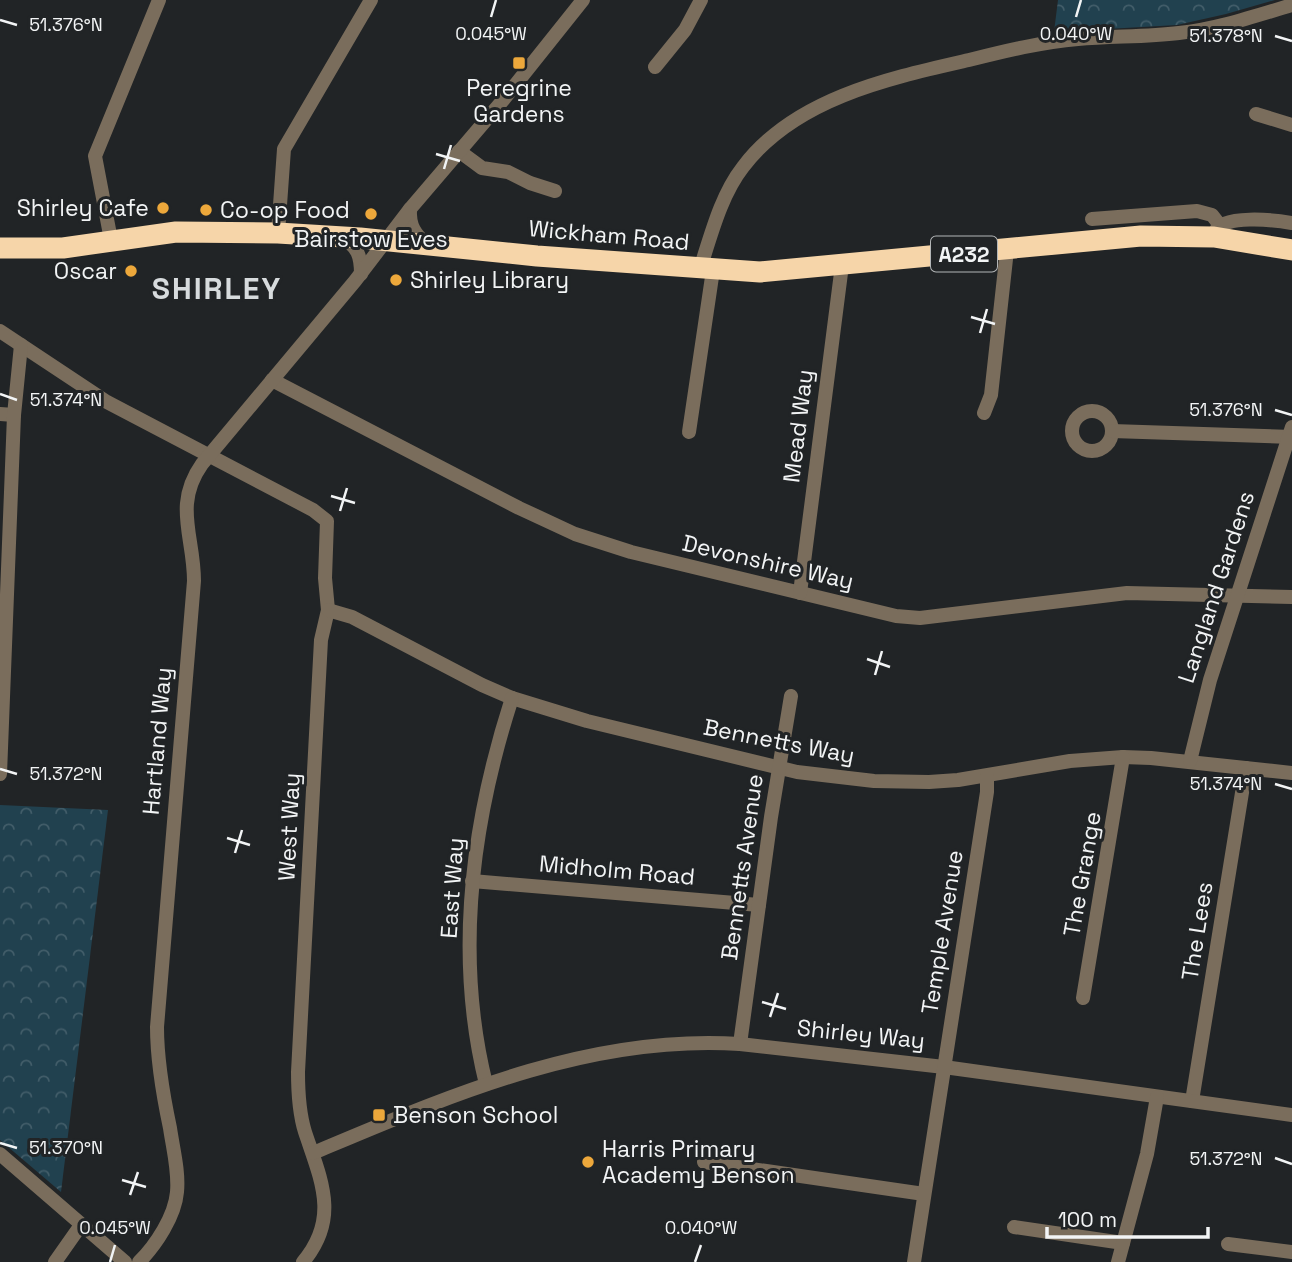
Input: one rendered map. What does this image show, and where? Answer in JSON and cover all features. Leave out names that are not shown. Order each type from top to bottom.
[{"type":"highway","name":"Wickham Road","points":[[0,248],[62,248],[176,232],[278,233],[771,272],[1217,231],[1292,250]]},
{"type":"street","points":[[111,240],[95,156],[159,0]]},
{"type":"street","points":[[278,233],[284,149],[371,0]]},
{"type":"street","name":"Hartland Way","points":[[139,1262],[157,1240],[174,1205],[177,1192],[175,1159],[158,1056],[157,1027],[194,581],[185,508],[191,481],[583,0]]},
{"type":"street","points":[[655,67],[685,30],[701,0]]},
{"type":"street","points":[[689,432],[707,269],[731,187],[755,153],[788,126],[818,107],[846,94],[914,72],[1037,45],[1078,39],[1180,33],[1238,21],[1292,5]]},
{"type":"street","points":[[1256,114],[1292,125]]},
{"type":"street","points":[[459,151],[482,168],[508,172],[555,191]]},
{"type":"street","points":[[410,209],[412,229],[427,245]]},
{"type":"street","name":"Wickham Road","points":[[1092,219],[1197,211],[1212,215],[1217,231],[1243,220],[1292,223]]},
{"type":"street","points":[[338,236],[354,245],[359,253],[361,274]]},
{"type":"street","points":[[984,413],[991,395],[1007,250]]},
{"type":"street","name":"Mead Way","points":[[800,593],[842,265]]},
{"type":"street","points":[[0,331],[107,402],[210,455]]},
{"type":"street","points":[[0,774],[7,415],[21,345]]},
{"type":"street","name":"Devonshire Way","points":[[272,380],[519,508],[575,534],[631,552],[912,618],[1127,593],[1292,597]]},
{"type":"street","points":[[1112,431],[1291,434]]},
{"type":"street","name":"Langland Gardens","points":[[1190,761],[1208,685],[1291,434]]},
{"type":"street","name":"West Way","points":[[210,455],[325,518],[328,526],[325,578],[328,610],[321,654],[298,1072],[301,1118],[324,1191],[325,1210],[317,1240],[303,1262]]},
{"type":"street","name":"Bennetts Way","points":[[328,610],[352,617],[512,698],[587,721],[778,768],[874,782],[929,782],[987,776],[1070,761],[1123,757],[1190,761],[1292,773]]},
{"type":"street","name":"Bennetts Avenue","points":[[740,1044],[778,768],[791,696]]},
{"type":"street","name":"East Way","points":[[486,1084],[472,990],[472,881],[482,810],[512,698]]},
{"type":"street","name":"The Grange","points":[[1083,998],[1123,770],[1123,757]]},
{"type":"street","name":"The Lees","points":[[1192,1101],[1246,768]]},
{"type":"street","name":"Temple Avenue","points":[[914,1262],[987,792],[987,776]]},
{"type":"street","name":"Midholm Road","points":[[472,881],[759,905]]},
{"type":"street","name":"Shirley Way","points":[[313,1153],[408,1113],[556,1062],[598,1053],[667,1044],[740,1044],[944,1067],[1292,1115]]},
{"type":"street","points":[[1118,1262],[1147,1154],[1157,1097]]},
{"type":"street","points":[[0,1154],[125,1262]]},
{"type":"street","points":[[704,1162],[924,1194]]},
{"type":"street","points":[[55,1262],[81,1225]]},
{"type":"street","points":[[1014,1227],[1123,1243]]},
{"type":"street","points":[[1228,1244],[1292,1252]]},
{"type":"green space","points":[[1058,0],[1275,0],[1177,25],[1054,32]]},
{"type":"green space","points":[[0,805],[108,810],[61,1192],[0,1140]]},
{"type":"place","name":"Peregrine Gardens","points":[[519,63]]},
{"type":"place","name":"Shirley Cafe","points":[[163,208]]},
{"type":"place","name":"Co-op Food","points":[[206,210]]},
{"type":"place","name":"Bairstow Eves","points":[[371,214]]},
{"type":"place","name":"Oscar","points":[[131,271]]},
{"type":"place","name":"Shirley Library","points":[[396,280]]},
{"type":"place","name":"Benson School","points":[[379,1115]]},
{"type":"place","name":"Harris Primary Academy Benson","points":[[588,1162]]},
{"type":"district","name":"SHIRLEY","points":[[217,288]]}]
